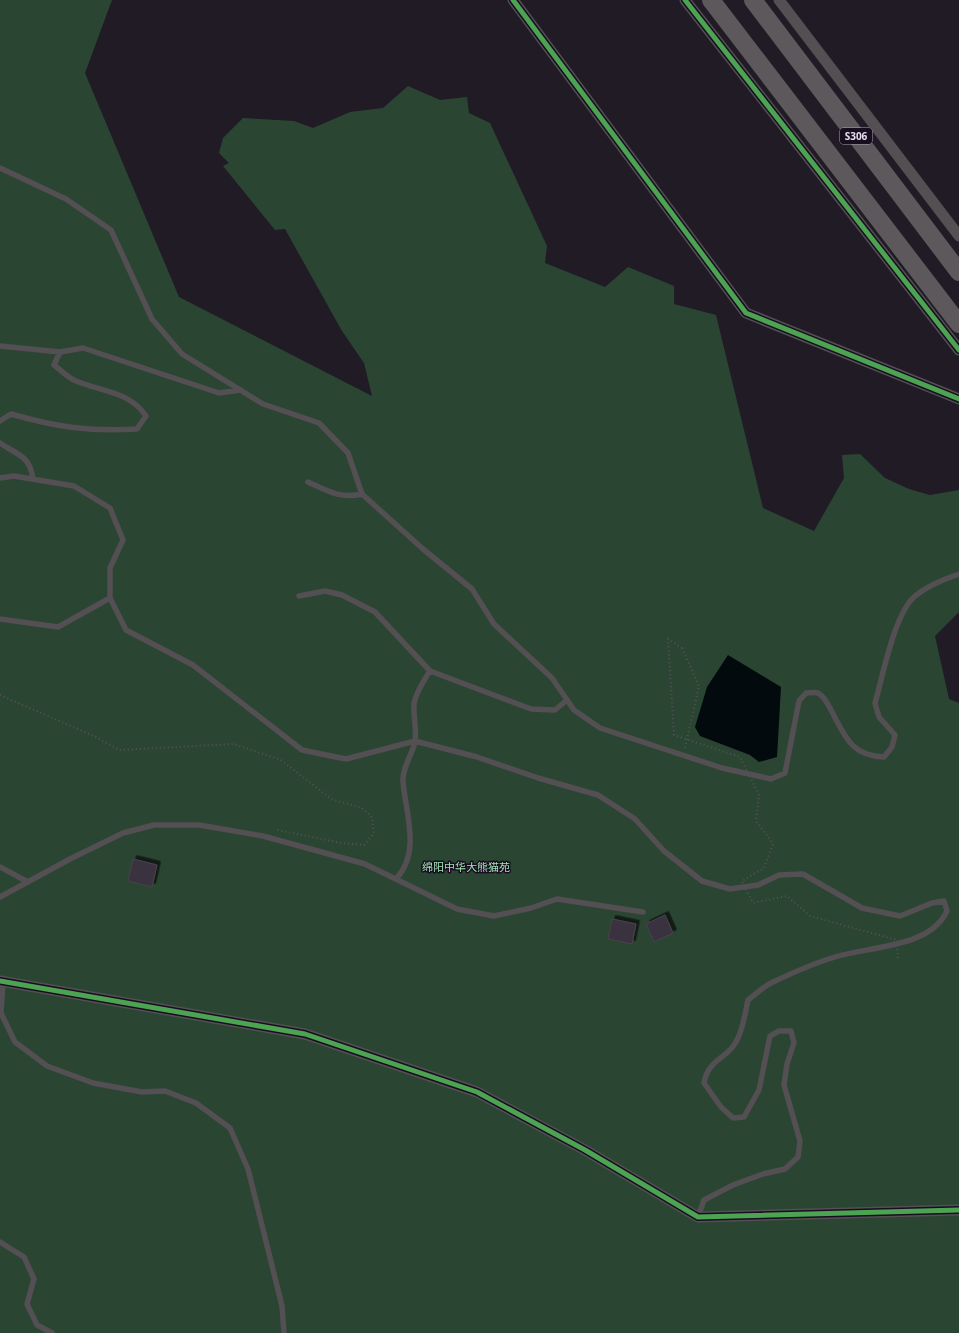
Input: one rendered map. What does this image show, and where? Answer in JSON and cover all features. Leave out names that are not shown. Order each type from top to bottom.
[{"type":"main road","name":"S306","points":[[711,0],[959,324]]},
{"type":"main road","name":"S306","points":[[753,0],[959,272]]},
{"type":"street","points":[[513,0],[746,313],[959,399]]},
{"type":"street","points":[[685,0],[959,350]]},
{"type":"street","points":[[779,0],[959,236]]},
{"type":"street","points":[[2,981],[305,1034],[470,1089],[585,1150],[698,1217],[959,1210]]},
{"type":"lane","points":[[0,168],[66,199],[111,230],[152,319],[182,354],[263,404],[319,423],[348,453],[362,494],[423,549],[472,588],[494,624],[552,678],[574,710],[600,728],[722,768],[771,779],[785,773],[799,701],[806,693],[818,693],[826,700],[844,735],[854,748],[871,757],[884,757],[892,747],[895,735],[879,717],[875,703],[900,616],[914,597],[944,579],[959,574]]},
{"type":"lane","points":[[0,346],[60,352],[83,348],[219,393],[240,390]]},
{"type":"lane","points":[[0,421],[11,414],[63,428],[112,431],[137,429],[146,416],[138,405],[105,389],[75,381],[54,365],[60,352]]},
{"type":"lane","points":[[0,443],[19,453],[31,468],[33,479]]},
{"type":"lane","points":[[0,478],[14,476],[74,486],[110,508],[123,540],[110,568],[110,598],[126,630],[193,665],[302,750],[346,759],[415,741],[477,757],[538,778],[598,795],[634,819],[664,851],[702,881],[730,889],[758,885],[779,875],[803,874],[862,908],[900,916],[932,903],[944,901],[948,911],[943,921],[923,936],[881,948],[836,957],[771,982],[748,1000],[744,1019],[736,1043],[706,1072],[704,1083],[721,1107],[733,1118],[744,1117],[759,1090],[770,1036],[779,1031],[791,1031],[794,1042],[787,1064],[784,1085],[800,1141],[798,1157],[785,1169],[763,1174],[733,1185],[704,1200],[698,1217]]},
{"type":"lane","points":[[308,482],[332,494],[350,496],[362,494]]},
{"type":"lane","points":[[299,596],[325,591],[342,595],[375,612],[430,671],[531,708],[555,710],[567,700]]},
{"type":"lane","points":[[0,619],[58,627],[110,598]]},
{"type":"lane","points":[[396,879],[404,870],[411,848],[407,799],[403,780],[415,741],[414,703],[422,683],[430,671]]},
{"type":"lane","points":[[0,897],[123,833],[154,825],[199,825],[263,836],[365,864],[457,909],[494,916],[531,908],[557,899],[643,912]]},
{"type":"lane","points":[[0,867],[28,882]]},
{"type":"lane","points":[[2,981],[2,1013],[16,1042],[47,1066],[93,1083],[142,1092],[165,1091],[196,1103],[230,1128],[248,1169],[282,1306],[284,1333]]},
{"type":"lane","points":[[0,1242],[24,1257],[34,1279],[28,1304],[37,1325],[52,1333]]},
{"type":"path","points":[[684,755],[699,686],[682,648],[668,639],[674,735],[740,756],[760,795],[756,821],[773,844],[764,868],[742,881],[753,903],[787,896],[810,916],[897,940],[898,960]]},
{"type":"path","points":[[0,695],[96,737],[119,750],[234,744],[281,760],[332,799],[362,808],[372,817],[374,833],[364,845],[342,843],[280,830],[268,832],[263,836]]},
{"type":"green space","name":"绵阳中华大熊猫苑","points":[[0,0],[112,0],[85,73],[179,297],[372,396],[364,363],[342,331],[285,229],[275,230],[223,166],[229,163],[219,153],[223,138],[243,118],[294,121],[313,128],[350,112],[383,108],[408,86],[440,100],[467,97],[469,113],[490,123],[547,246],[545,263],[605,287],[628,267],[674,286],[674,304],[716,315],[763,508],[814,531],[844,478],[842,455],[860,454],[885,478],[909,489],[930,495],[959,490],[959,612],[935,636],[949,699],[959,703],[959,1333],[0,1333]]},
{"type":"shaded area","points":[[728,655],[781,687],[777,757],[759,762],[750,755],[700,736],[695,727],[707,687]]},
{"type":"building","points":[[133,859],[157,865],[152,887],[128,881]]},
{"type":"building","points":[[665,915],[673,933],[654,942],[646,924]]},
{"type":"building","points":[[612,919],[636,924],[632,944],[608,939]]},
{"type":"cycle path","points":[[513,0],[746,313],[959,399]]},
{"type":"cycle path","points":[[685,0],[959,350]]},
{"type":"cycle path","points":[[0,981],[305,1034],[477,1092],[585,1150],[698,1217],[959,1210]]}]
